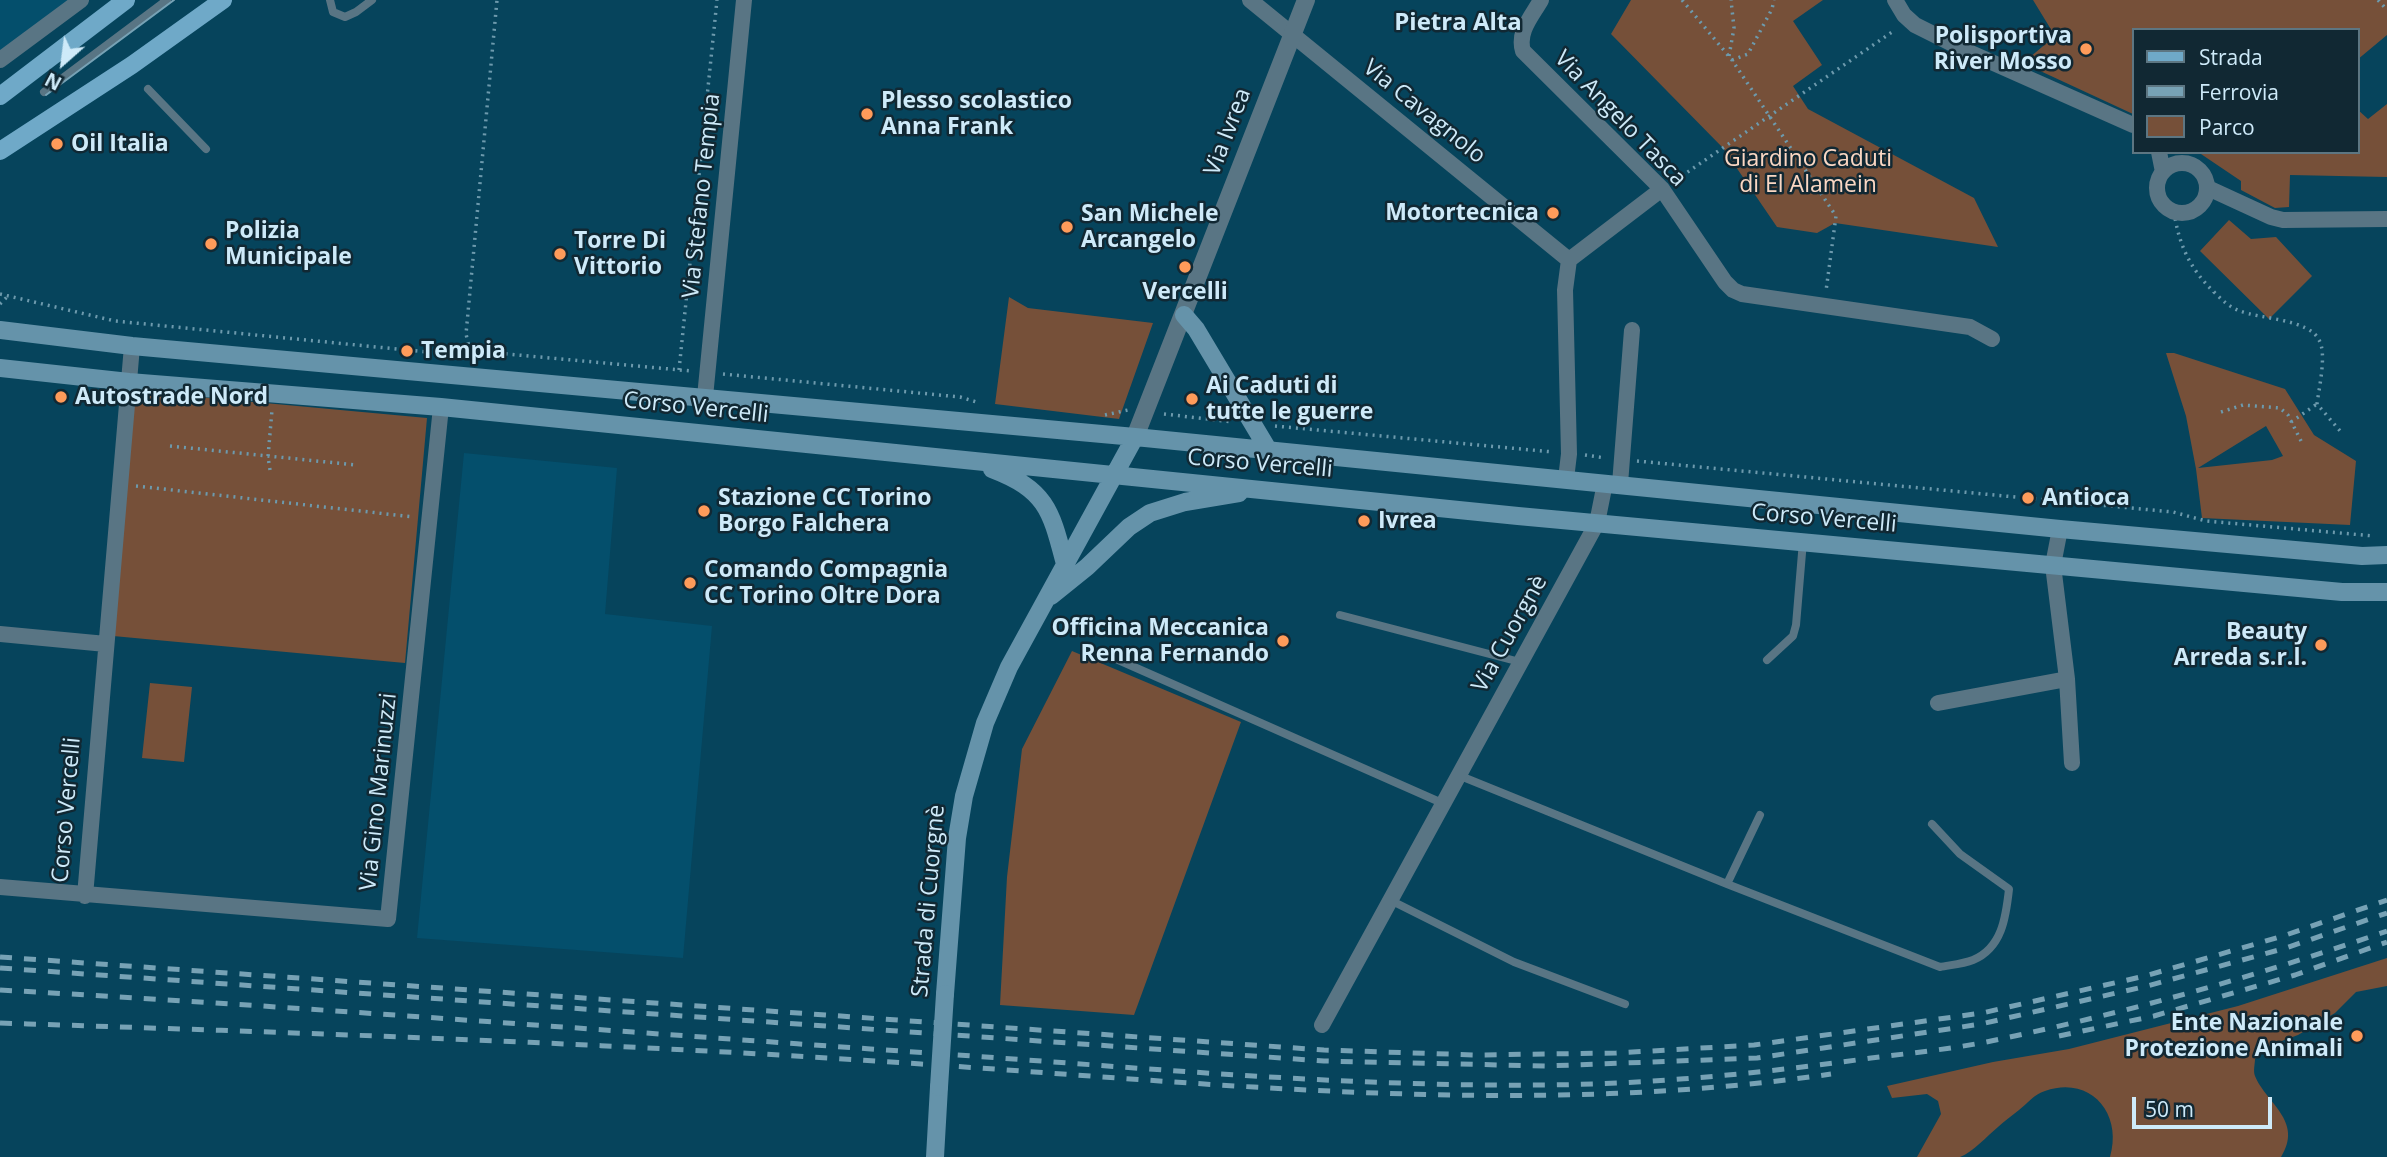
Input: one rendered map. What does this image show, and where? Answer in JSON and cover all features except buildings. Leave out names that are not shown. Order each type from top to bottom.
[{"type":"main road","points":[[0,96],[126,0]]},
{"type":"main road","points":[[4,150],[217,5]]},
{"type":"main road","points":[[1184,315],[1196,330],[1269,451]]},
{"type":"main road","name":"Corso Vercelli","points":[[0,331],[132,346],[1135,437],[2060,529],[2362,556],[2387,555]]},
{"type":"main road","name":"Corso Vercelli","points":[[0,368],[129,382],[441,407],[1597,523],[2342,592],[2387,592]]},
{"type":"main road","name":"Strada di Cuorgnè","points":[[935,1157],[957,838],[976,749],[1009,667],[1135,437]]},
{"type":"main road","points":[[973,461],[1016,478],[1039,497],[1050,515],[1065,564]]},
{"type":"main road","points":[[1046,600],[1087,567],[1129,527],[1150,513],[1185,502],[1266,489]]},
{"type":"street","points":[[0,60],[81,0]]},
{"type":"street","points":[[217,5],[236,0]]},
{"type":"street","name":"Via Stefano Tempia","points":[[705,397],[744,0]]},
{"type":"street","name":"Via Cavagnolo","points":[[1250,0],[1569,260]]},
{"type":"street","name":"Via Ivrea","points":[[1135,437],[1306,0]]},
{"type":"street","name":"Via Angelo Tasca","points":[[1541,0],[1522,33],[1520,42],[1523,51],[1662,189],[1733,290],[1970,327],[1992,339]]},
{"type":"street","points":[[1895,0],[1909,20],[1971,53],[2132,125]]},
{"type":"street","points":[[36,34],[53,55]]},
{"type":"street","points":[[2159,154],[2163,172]]},
{"type":"street","points":[[2176,158],[2196,167],[2206,180],[2207,196],[2197,209],[2190,213],[2174,212],[2166,208],[2158,194],[2159,178],[2176,158]]},
{"type":"street","points":[[2208,188],[2283,220],[2387,219]]},
{"type":"street","points":[[1566,479],[1569,454],[1566,290],[1569,260],[1662,189]]},
{"type":"street","name":"Via Cuorgnè","points":[[1322,1024],[1597,523],[1622,460],[1632,330]]},
{"type":"street","name":"Corso Vercelli","points":[[0,887],[85,896],[132,346]]},
{"type":"street","name":"Via Gino Marinuzzi","points":[[85,896],[388,919],[441,407]]},
{"type":"street","points":[[2060,529],[2053,565],[2067,679],[2072,763]]},
{"type":"street","points":[[0,634],[106,644]]},
{"type":"street","points":[[1938,703],[2067,679]]},
{"type":"lane","points":[[44,92],[167,0]]},
{"type":"lane","points":[[330,0],[333,12],[345,16],[356,12],[372,0]]},
{"type":"lane","points":[[148,89],[206,149]]},
{"type":"lane","points":[[1767,660],[1793,636],[1803,541]]},
{"type":"lane","points":[[1340,615],[1520,662]]},
{"type":"lane","points":[[1116,659],[1442,803]]},
{"type":"lane","points":[[1458,775],[1940,967],[1972,961],[1992,948],[2006,918],[2009,889],[1960,854],[1932,824]]},
{"type":"lane","points":[[1727,884],[1760,815]]},
{"type":"lane","points":[[1390,900],[1514,962],[1625,1004]]},
{"type":"path","points":[[470,351],[466,334],[497,0]]},
{"type":"path","points":[[679,370],[717,0]]},
{"type":"path","points":[[1682,0],[1730,58],[1836,216],[1824,305]]},
{"type":"path","points":[[1730,58],[1734,28],[1731,0]]},
{"type":"path","points":[[1730,58],[1748,54],[1772,9],[1774,0]]},
{"type":"path","points":[[2378,0],[2387,10]]},
{"type":"path","points":[[1662,189],[1909,20]]},
{"type":"path","points":[[2174,212],[2177,236],[2185,255],[2197,276],[2227,305],[2240,311],[2294,323],[2311,330],[2319,339],[2322,350],[2317,404],[2341,432]]},
{"type":"path","points":[[0,294],[7,298],[114,321],[437,353],[453,349],[707,372],[960,397],[984,404]]},
{"type":"path","points":[[0,304],[7,298]]},
{"type":"path","points":[[270,470],[268,457],[274,394]]},
{"type":"path","points":[[2291,422],[2317,404]]},
{"type":"path","points":[[2221,412],[2243,405],[2280,408],[2302,443]]},
{"type":"path","points":[[1100,415],[1111,415],[1122,410]]},
{"type":"path","points":[[1166,415],[2173,512],[2206,521],[2380,536]]},
{"type":"path","points":[[170,446],[356,465]]},
{"type":"path","points":[[120,484],[430,519]]},
{"type":"shaded area","points":[[0,0],[81,0],[0,60]]},
{"type":"shaded area","points":[[464,453],[617,468],[605,614],[712,626],[683,958],[417,938]]},
{"type":"green space","name":"Giardino Caduti di El Alamein","points":[[1631,0],[1823,0],[1793,21],[1822,65],[1793,86],[1808,109],[1974,198],[1998,247],[1835,223],[1817,233],[1777,227],[1723,148],[1611,34]]},
{"type":"green space","name":"Polisportiva River Mosso","points":[[2033,0],[2387,0],[2387,35],[2359,58],[2359,28],[2132,28],[2132,114],[2023,63],[2055,36]]},
{"type":"green space","points":[[2387,104],[2387,177],[2290,175],[2289,207],[2275,208],[2241,190],[2241,181],[2201,154],[2359,154],[2359,111],[2368,119]]},
{"type":"green space","points":[[2229,220],[2251,239],[2276,237],[2312,276],[2269,319],[2200,251]]},
{"type":"green space","points":[[1009,297],[1028,308],[1153,323],[1119,419],[995,404]]},
{"type":"green space","points":[[2166,353],[2174,353],[2285,389],[2314,435],[2356,461],[2350,525],[2202,518],[2186,416]],"holes":[[[2266,426],[2283,456],[2272,460],[2198,468]]]},
{"type":"green space","points":[[135,391],[427,418],[405,663],[113,636]]},
{"type":"green space","points":[[1072,651],[1241,722],[1134,1015],[1000,1005],[1007,877],[1022,749]]},
{"type":"green space","points":[[150,683],[192,687],[184,762],[142,758]]},
{"type":"green space","points":[[2387,958],[2387,986],[2356,992],[2335,1013],[2298,1035],[2271,1045],[2255,1059],[2255,1076],[2286,1123],[2287,1144],[2281,1157],[2110,1157],[2112,1126],[2107,1113],[2089,1093],[2076,1088],[2061,1087],[2037,1094],[1965,1155],[1917,1157],[1941,1114],[1938,1101],[1927,1094],[1892,1098],[1887,1086],[1993,1062],[2069,1049],[2238,1006]]},
{"type":"tram line","points":[[46,95],[174,0]]},
{"type":"railway","points":[[0,957],[1324,1050],[1476,1055],[1616,1053],[1754,1045],[1982,1013],[2145,976],[2283,936],[2387,900]]},
{"type":"railway","points":[[0,968],[1324,1061],[1546,1066],[1757,1058],[1981,1024],[2147,986],[2286,948],[2387,913]]},
{"type":"railway","points":[[0,990],[1238,1075],[1469,1085],[1587,1084],[1749,1073],[1976,1044],[2191,992],[2387,931]]},
{"type":"railway","points":[[2059,1036],[2154,1016],[2295,975],[2387,942]]},
{"type":"railway","points":[[0,1023],[576,1044],[1376,1093],[1604,1094],[1718,1087],[1831,1074]]},
{"type":"place","name":"Polisportiva River Mosso","points":[[2086,49]]},
{"type":"place","name":"Plesso scolastico Anna Frank","points":[[867,114]]},
{"type":"place","name":"Oil Italia","points":[[57,144]]},
{"type":"place","name":"Motortecnica","points":[[1553,213]]},
{"type":"place","name":"San Michele Arcangelo","points":[[1067,227]]},
{"type":"place","name":"Polizia Municipale","points":[[211,244]]},
{"type":"place","name":"Torre Di Vittorio","points":[[560,254]]},
{"type":"place","name":"Vercelli","points":[[1185,267]]},
{"type":"place","name":"Tempia","points":[[407,351]]},
{"type":"place","name":"Autostrade Nord","points":[[61,397]]},
{"type":"place","name":"Ai Caduti di tutte le guerre","points":[[1192,399]]},
{"type":"place","name":"Antioca","points":[[2028,498]]},
{"type":"place","name":"Stazione CC Torino Borgo Falchera","points":[[704,511]]},
{"type":"place","name":"Ivrea","points":[[1364,521]]},
{"type":"place","name":"Comando Compagnia CC Torino Oltre Dora","points":[[690,583]]},
{"type":"place","name":"Officina Meccanica Renna Fernando","points":[[1283,641]]},
{"type":"place","name":"Beauty Arreda s.r.l.","points":[[2321,645]]},
{"type":"place","name":"Ente Nazionale Protezione Animali","points":[[2357,1036]]},
{"type":"district","name":"Pietra Alta","points":[[1458,23]]}]
